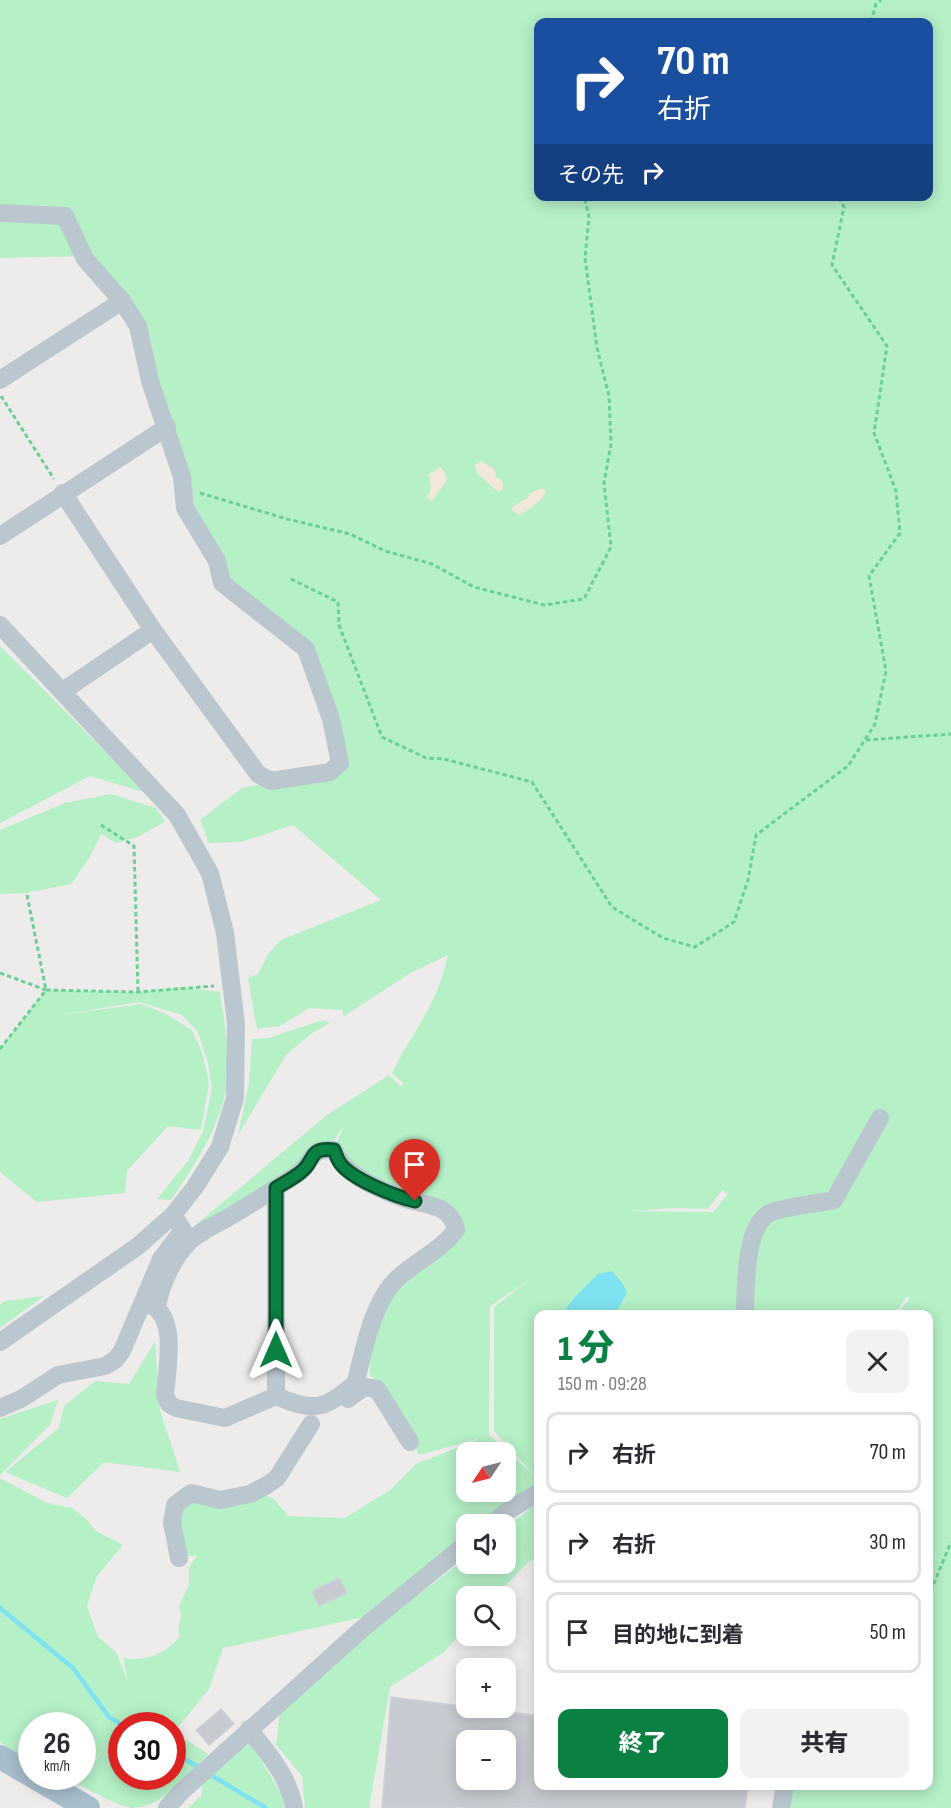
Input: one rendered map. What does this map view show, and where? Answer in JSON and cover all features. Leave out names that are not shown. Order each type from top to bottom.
[{"type":"main road","points":[[0,1757],[88,1808]]},
{"type":"street","points":[[0,213],[64,216],[85,259],[122,301],[138,326],[150,381],[182,477],[185,508],[217,561],[222,583],[306,649],[331,719],[340,763],[330,772],[272,781],[258,774],[153,630],[63,493]]},
{"type":"street","points":[[0,380],[122,301]]},
{"type":"street","points":[[0,536],[167,427]]},
{"type":"street","points":[[0,625],[177,815],[183,825],[210,873],[225,933],[236,1023],[235,1098],[220,1147],[186,1200],[173,1215],[138,1246],[0,1342]]},
{"type":"street","points":[[63,691],[153,630]]},
{"type":"street","points":[[745,1310],[747,1268],[755,1228],[768,1214],[834,1200],[880,1118]]},
{"type":"street","points":[[0,1408],[21,1399],[58,1375],[105,1366],[115,1360],[185,1246],[199,1232],[304,1170],[312,1155],[322,1148],[334,1150],[339,1162],[350,1173],[401,1198],[434,1204],[450,1215],[455,1222],[456,1230],[445,1244],[398,1277],[380,1301],[354,1389],[341,1406],[297,1432],[282,1451]]},
{"type":"street","points":[[276,1188],[276,1396]]},
{"type":"street","points":[[149,1305],[161,1259],[183,1230],[173,1215]]},
{"type":"street","points":[[149,1305],[164,1316],[168,1329],[165,1395],[170,1404],[176,1408],[225,1418],[276,1396],[308,1408],[332,1402],[354,1389],[364,1387],[377,1389],[410,1442]]},
{"type":"street","points":[[179,1558],[172,1523],[176,1505],[191,1493],[220,1500],[250,1494],[267,1485],[277,1478],[311,1424]]},
{"type":"street","points":[[504,1514],[534,1495]]},
{"type":"street","points":[[167,1808],[181,1792],[249,1729],[362,1629],[456,1552]]},
{"type":"street","points":[[249,1729],[279,1767],[292,1793],[294,1808]]},
{"type":"street","points":[[781,1808],[784,1790]]},
{"type":"path","points":[[872,18],[876,4],[881,0]]},
{"type":"path","points":[[198,492],[287,519],[350,534],[385,551],[432,564],[474,587],[544,605],[584,599],[611,547],[604,483],[611,444],[609,396],[597,348],[585,258],[589,217],[585,201]]},
{"type":"path","points":[[291,579],[338,602],[339,625],[382,737],[426,758],[444,759],[532,782],[612,907],[663,938],[695,947],[734,922],[748,879],[756,835],[848,766],[875,724],[886,671],[869,576],[900,532],[896,491],[874,433],[887,346],[832,265],[844,207],[841,201]]},
{"type":"path","points":[[0,394],[63,493]]},
{"type":"path","points":[[865,740],[951,734]]},
{"type":"path","points":[[101,825],[134,846],[138,992]]},
{"type":"path","points":[[0,1049],[46,990],[27,895]]},
{"type":"path","points":[[0,973],[46,990],[138,992],[231,984]]},
{"type":"path","points":[[933,1586],[951,1542]]},
{"type":"green space","points":[[0,0],[951,0],[951,1808],[782,1808],[784,1790],[933,1790],[933,1310],[900,1310],[910,1298],[907,1296],[898,1310],[534,1310],[534,1475],[516,1455],[516,1442],[504,1442],[494,1431],[494,1307],[529,1280],[490,1306],[489,1435],[497,1442],[471,1442],[481,1438],[456,1442],[456,1445],[419,1455],[393,1399],[370,1375],[370,1348],[396,1285],[441,1255],[450,1216],[339,1162],[337,1142],[344,1125],[331,1145],[301,1172],[192,1228],[327,1115],[389,1075],[400,1086],[404,1084],[392,1073],[438,989],[448,955],[409,974],[344,1016],[342,1010],[309,1008],[280,1026],[257,1029],[248,978],[258,974],[269,953],[281,940],[381,900],[293,825],[241,842],[209,843],[200,820],[242,788],[342,768],[306,649],[227,583],[189,507],[140,321],[87,256],[0,258]],"holes":[[[722,1190],[728,1194],[713,1212],[632,1211],[673,1208],[708,1209]]]},
{"type":"green space","points":[[0,646],[147,793],[90,776],[0,823]]},
{"type":"green space","points":[[111,794],[156,808],[165,822],[137,837],[116,843],[101,834],[90,857],[71,884],[26,893],[0,894],[0,830],[65,803]]},
{"type":"green space","points":[[181,987],[220,992],[228,1073],[224,1100],[213,1130],[171,1200],[157,1199],[188,1161],[203,1131],[212,1089],[208,1063],[198,1032],[182,1015],[139,1002],[60,1015],[141,1004],[166,1014],[192,1030],[203,1055],[209,1083],[201,1130],[168,1126],[127,1171],[125,1193],[37,1202],[0,1172],[0,1049],[46,990],[138,992]]},
{"type":"green space","points":[[323,1020],[330,1023],[312,1033],[286,1055],[238,1135],[249,1083],[252,1039],[268,1038]]},
{"type":"green space","points":[[44,1296],[0,1328],[0,1305],[5,1301]]},
{"type":"green space","points":[[155,1342],[160,1410],[180,1472],[104,1462],[67,1498],[5,1472],[59,1428],[64,1406],[95,1381],[129,1384]]},
{"type":"green space","points":[[58,1400],[50,1425],[0,1475],[0,1419]]},
{"type":"green space","points":[[456,1448],[456,1502],[516,1502],[516,1459],[534,1475],[534,1490],[505,1514],[456,1514],[456,1552],[382,1613],[223,1648],[209,1689],[186,1717],[186,1712],[108,1712],[108,1746],[96,1758],[96,1712],[18,1712],[18,1754],[0,1742],[0,1478],[47,1503],[72,1508],[96,1531],[123,1545],[97,1576],[87,1606],[98,1637],[116,1652],[128,1682],[123,1658],[147,1658],[163,1652],[180,1635],[178,1632],[181,1615],[179,1606],[189,1585],[189,1567],[197,1556],[184,1556],[175,1505],[255,1491],[274,1499],[288,1516],[345,1518],[390,1490],[416,1464]]},
{"type":"green space","points":[[534,1505],[534,1559],[528,1562],[505,1586],[456,1586],[456,1638],[444,1652],[390,1687],[369,1808],[305,1808],[302,1776],[276,1745],[280,1713],[356,1643],[456,1566],[456,1574],[516,1574],[516,1520]]},
{"type":"green space","points":[[186,1740],[208,1754],[186,1777]]},
{"type":"green space","points":[[250,1742],[282,1795],[284,1808],[188,1808],[201,1796],[203,1778]]},
{"type":"green space","points":[[108,1746],[108,1790],[173,1790],[154,1803],[143,1807],[124,1806],[89,1790],[96,1790],[96,1759]]},
{"type":"sand","points":[[481,461],[494,469],[495,478],[499,478],[503,483],[503,489],[498,492],[477,473],[475,465]]},
{"type":"sand","points":[[439,467],[444,471],[447,480],[432,501],[426,497],[431,484],[428,475]]},
{"type":"sand","points":[[543,488],[546,492],[544,496],[526,511],[519,515],[511,509],[528,498],[530,493]]},
{"type":"water","points":[[612,1271],[623,1284],[627,1293],[617,1310],[565,1310],[575,1297],[598,1274]]},
{"type":"building","points":[[339,1578],[347,1593],[319,1606],[312,1591]]},
{"type":"building","points":[[391,1697],[456,1705],[456,1718],[516,1718],[516,1713],[534,1715],[534,1790],[747,1790],[745,1808],[382,1808]]},
{"type":"building","points":[[221,1709],[234,1724],[209,1745],[196,1730]]},
{"type":"waterway","points":[[0,1608],[73,1668],[108,1716]]},
{"type":"waterway","points":[[186,1760],[200,1768]]},
{"type":"waterway","points":[[209,1774],[266,1808]]},
{"type":"route","points":[[276,1350],[276,1188],[304,1170],[312,1155],[322,1148],[334,1150],[339,1162],[350,1173],[401,1198],[415,1201]]}]
